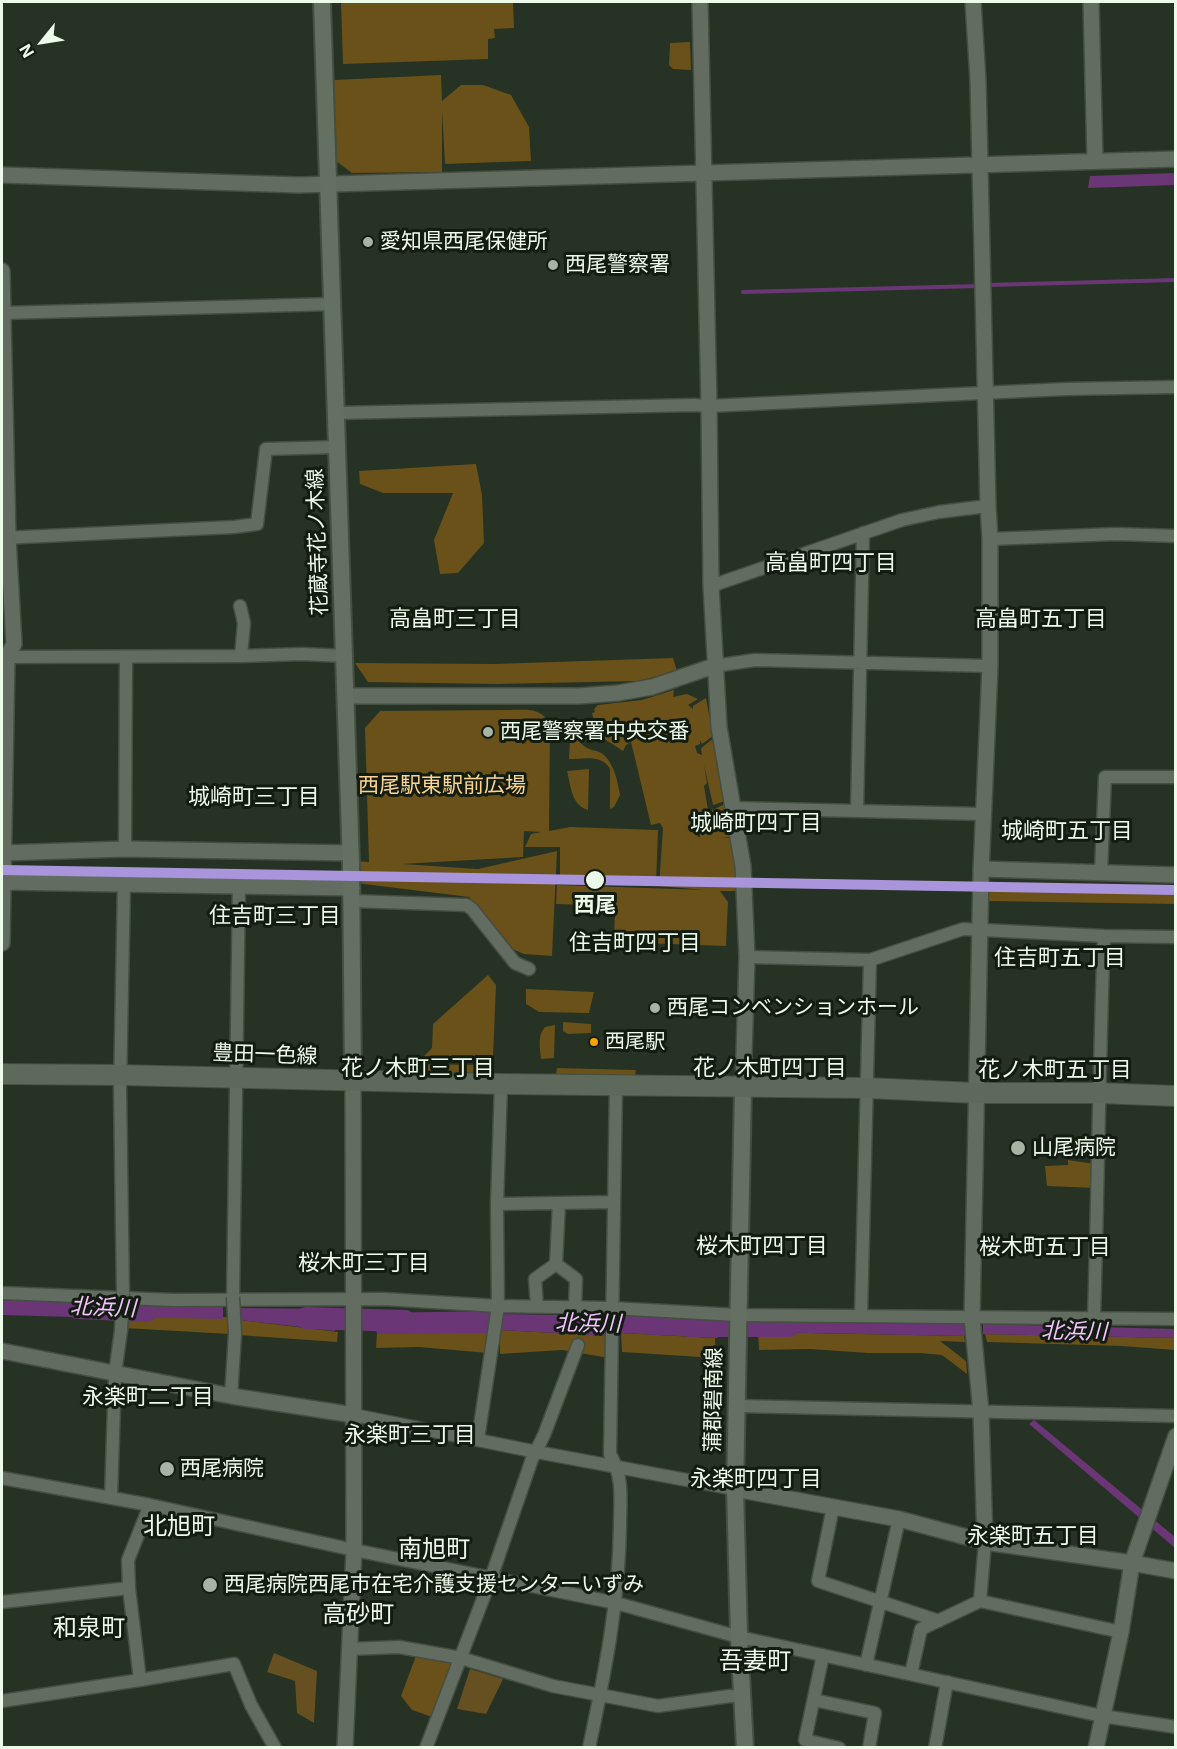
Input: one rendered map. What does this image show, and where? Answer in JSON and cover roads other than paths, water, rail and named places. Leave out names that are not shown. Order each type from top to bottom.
[{"type":"main road","name":"花蔵寺花ノ木線","points":[[322,2],[351,854],[353,1082]]},
{"type":"main road","name":"豊田一色線","points":[[2,1074],[353,1082],[867,1088],[976,1093],[1098,1093],[1176,1096]]},
{"type":"main road","name":"蒲郡碧南線","points":[[742,1088],[735,1489],[745,1748]]},
{"type":"street","points":[[700,2],[714,666],[719,727],[743,866],[747,957],[742,1088]]},
{"type":"street","points":[[973,2],[980,165],[990,539],[990,666],[983,814],[973,1326],[981,1412],[985,1542],[980,1601]]},
{"type":"street","points":[[1091,2],[1095,161]]},
{"type":"street","points":[[2,175],[329,185],[1176,159]]},
{"type":"street","points":[[2,271],[5,538],[14,644],[4,657],[2,943]]},
{"type":"street","points":[[2,313],[333,304]]},
{"type":"street","points":[[336,412],[709,406],[1066,389],[1176,387]]},
{"type":"street","points":[[5,538],[257,524],[266,449],[338,447]]},
{"type":"street","points":[[711,586],[902,520],[939,512],[988,506]]},
{"type":"street","points":[[857,810],[863,533]]},
{"type":"street","points":[[990,539],[1116,534],[1176,536]]},
{"type":"street","points":[[240,606],[244,623],[241,656]]},
{"type":"street","points":[[4,657],[302,654],[344,656]]},
{"type":"street","points":[[125,849],[126,657]]},
{"type":"street","points":[[346,696],[579,696],[618,693],[652,687],[714,666],[755,660],[990,666]]},
{"type":"street","points":[[1101,871],[1105,777],[1176,777]]},
{"type":"street","points":[[734,808],[983,814]]},
{"type":"street","points":[[3,853],[125,849],[351,854]]},
{"type":"street","points":[[982,869],[1176,875]]},
{"type":"street","points":[[2,882],[239,884],[466,905],[472,909],[515,963],[529,969]]},
{"type":"street","points":[[111,1498],[115,1374],[123,1293],[120,1075],[124,884]]},
{"type":"street","points":[[231,1396],[235,1334],[232,1297],[239,884]]},
{"type":"street","points":[[747,957],[870,960],[963,928],[980,931],[1176,937]]},
{"type":"street","points":[[1094,1317],[1098,1093],[1104,936]]},
{"type":"street","points":[[861,1315],[870,960]]},
{"type":"street","points":[[345,1748],[354,1550],[353,1082]]},
{"type":"street","points":[[478,1439],[498,1306],[497,1204],[501,1084]]},
{"type":"street","points":[[590,1748],[616,1603],[620,1562],[620,1477],[609,1454],[616,1086]]},
{"type":"street","points":[[497,1204],[613,1202]]},
{"type":"street","points":[[556,1264],[559,1203]]},
{"type":"street","points":[[537,1306],[536,1279],[556,1264]]},
{"type":"street","points":[[556,1264],[576,1279],[575,1308]]},
{"type":"street","points":[[2,1293],[353,1305],[384,1299],[498,1306],[611,1308],[738,1318],[861,1315],[973,1326],[1094,1317],[1176,1319]]},
{"type":"street","points":[[426,1748],[491,1578],[532,1459],[537,1452],[578,1345]]},
{"type":"street","points":[[2,1351],[231,1396],[354,1415],[537,1452],[899,1519],[985,1542],[1176,1571]]},
{"type":"street","points":[[737,1406],[1176,1416]]},
{"type":"street","points":[[1096,1748],[1121,1632],[1132,1563],[1176,1436]]},
{"type":"street","points":[[2,1478],[150,1505],[354,1550],[616,1603],[739,1637],[1102,1716],[1176,1726]]},
{"type":"street","points":[[140,1680],[128,1560],[150,1505]]},
{"type":"street","points":[[832,1507],[818,1581],[939,1621]]},
{"type":"street","points":[[866,1665],[899,1519]]},
{"type":"street","points":[[2,1602],[129,1588]]},
{"type":"street","points":[[911,1674],[921,1629],[980,1601],[1121,1632]]},
{"type":"street","points":[[349,1649],[399,1647],[461,1658],[553,1686],[658,1706],[730,1696],[742,1697]]},
{"type":"street","points":[[824,1655],[805,1740],[838,1748]]},
{"type":"street","points":[[2,1701],[234,1664],[251,1705],[275,1748]]},
{"type":"street","points":[[935,1748],[947,1682]]},
{"type":"street","points":[[814,1700],[875,1713],[869,1748]]},
{"type":"water","points":[[1175,173],[1175,185],[1088,188],[1090,176]]},
{"type":"water","name":"北浜川","points":[[2,1300],[108,1303],[107,1318],[3,1315]]},
{"type":"water","name":"北浜川","points":[[125,1307],[223,1307],[223,1319],[125,1317]]},
{"type":"water","points":[[238,1308],[334,1309],[335,1331],[240,1320]]},
{"type":"water","points":[[491,1311],[488,1333],[377,1334],[373,1313]]},
{"type":"water","name":"北浜川","points":[[502,1314],[608,1316],[610,1336],[500,1330]]},
{"type":"water","name":"北浜川","points":[[618,1315],[720,1319],[718,1338],[619,1333]]},
{"type":"water","points":[[758,1318],[965,1322],[966,1336],[757,1332]]},
{"type":"water","name":"北浜川","points":[[983,1324],[1175,1329],[1175,1338],[983,1334]]},
{"type":"water","points":[[1034,1420],[1175,1537],[1175,1548],[1029,1424]]},
{"type":"waterway","points":[[987,285],[1176,280]]},
{"type":"waterway","points":[[743,292],[979,286]]},
{"type":"waterway","name":"北浜川","points":[[78,1308],[147,1311]]},
{"type":"waterway","name":"北浜川","points":[[306,1318],[405,1321]]},
{"type":"waterway","name":"北浜川","points":[[690,1326],[789,1326]]},
{"type":"place","name":"愛知県西尾保健所","points":[[368,242]]},
{"type":"place","name":"西尾警察署","points":[[553,265]]},
{"type":"place","name":"西尾警察署中央交番","points":[[488,732]]},
{"type":"place","name":"西尾","points":[[595,880]]},
{"type":"place","name":"西尾コンベンションホール","points":[[655,1008]]},
{"type":"place","name":"西尾駅","points":[[594,1042]]},
{"type":"place","name":"山尾病院","points":[[1018,1148]]},
{"type":"place","name":"西尾病院","points":[[167,1469]]},
{"type":"place","name":"西尾病院西尾市在宅介護支援センターいずみ","points":[[210,1585]]},
{"type":"district","name":"高畠町四丁目","points":[[831,563]]},
{"type":"district","name":"高畠町三丁目","points":[[455,619]]},
{"type":"district","name":"高畠町五丁目","points":[[1041,619]]},
{"type":"district","name":"城崎町三丁目","points":[[254,797]]},
{"type":"district","name":"城崎町四丁目","points":[[756,823]]},
{"type":"district","name":"城崎町五丁目","points":[[1067,831]]},
{"type":"district","name":"住吉町三丁目","points":[[275,916]]},
{"type":"district","name":"住吉町四丁目","points":[[635,943]]},
{"type":"district","name":"住吉町五丁目","points":[[1060,958]]},
{"type":"district","name":"花ノ木町三丁目","points":[[418,1068]]},
{"type":"district","name":"花ノ木町四丁目","points":[[770,1068]]},
{"type":"district","name":"花ノ木町五丁目","points":[[1055,1070]]},
{"type":"district","name":"桜木町四丁目","points":[[762,1246]]},
{"type":"district","name":"桜木町五丁目","points":[[1045,1247]]},
{"type":"district","name":"桜木町三丁目","points":[[364,1263]]},
{"type":"district","name":"永楽町二丁目","points":[[148,1397]]},
{"type":"district","name":"永楽町三丁目","points":[[410,1435]]},
{"type":"district","name":"永楽町四丁目","points":[[756,1479]]},
{"type":"district","name":"北旭町","points":[[179,1527]]},
{"type":"district","name":"永楽町五丁目","points":[[1033,1536]]},
{"type":"district","name":"南旭町","points":[[434,1550]]},
{"type":"district","name":"高砂町","points":[[358,1615]]},
{"type":"district","name":"和泉町","points":[[89,1629]]},
{"type":"district","name":"吾妻町","points":[[755,1662]]},
{"type":"park label","name":"西尾駅東駅前広場","points":[[442,786]]}]
